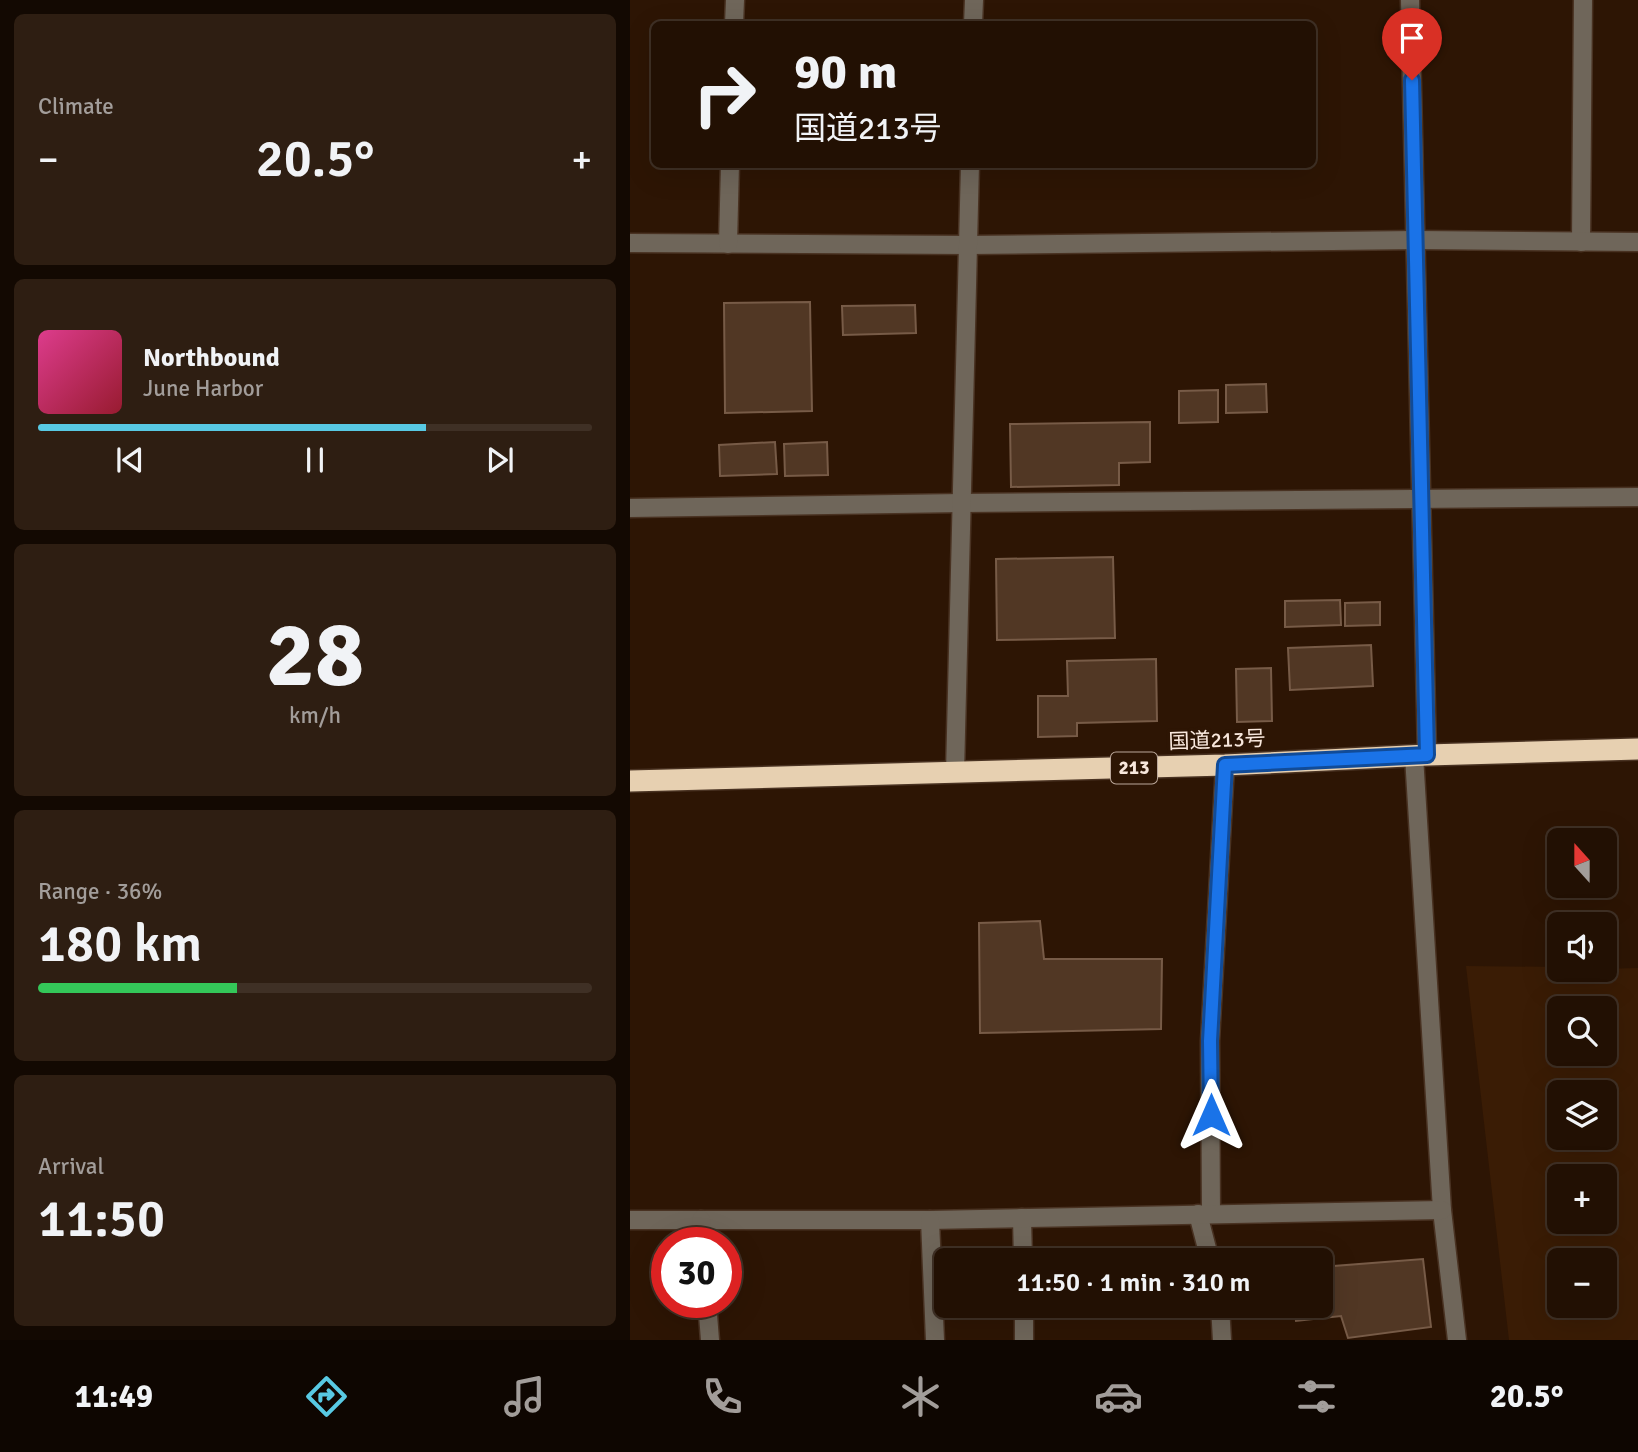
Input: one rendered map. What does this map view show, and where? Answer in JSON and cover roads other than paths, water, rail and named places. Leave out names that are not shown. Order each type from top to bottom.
[{"type":"highway","name":"国道213号","points":[[630,781],[1225,765],[1638,749]]},
{"type":"street","points":[[734,21],[735,0]]},
{"type":"street","points":[[973,21],[974,0]]},
{"type":"street","points":[[1410,0],[1421,500],[1420,756],[1442,1210],[1457,1340]]},
{"type":"street","points":[[1581,242],[1583,0]]},
{"type":"street","points":[[728,244],[730,168]]},
{"type":"street","points":[[955,773],[970,168]]},
{"type":"street","points":[[630,243],[969,245],[1416,240],[1638,243]]},
{"type":"street","points":[[630,508],[1638,497]]},
{"type":"street","points":[[1209,1248],[1205,1214],[1210,1041],[1225,765]]},
{"type":"street","points":[[630,1220],[930,1220],[1442,1210]]},
{"type":"street","points":[[1022,1218],[1023,1248]]},
{"type":"street","points":[[701,1220],[702,1227]]},
{"type":"street","points":[[930,1220],[935,1340]]},
{"type":"street","points":[[708,1318],[710,1340]]},
{"type":"street","points":[[1024,1318],[1024,1340]]},
{"type":"street","points":[[1221,1318],[1222,1340]]}]
